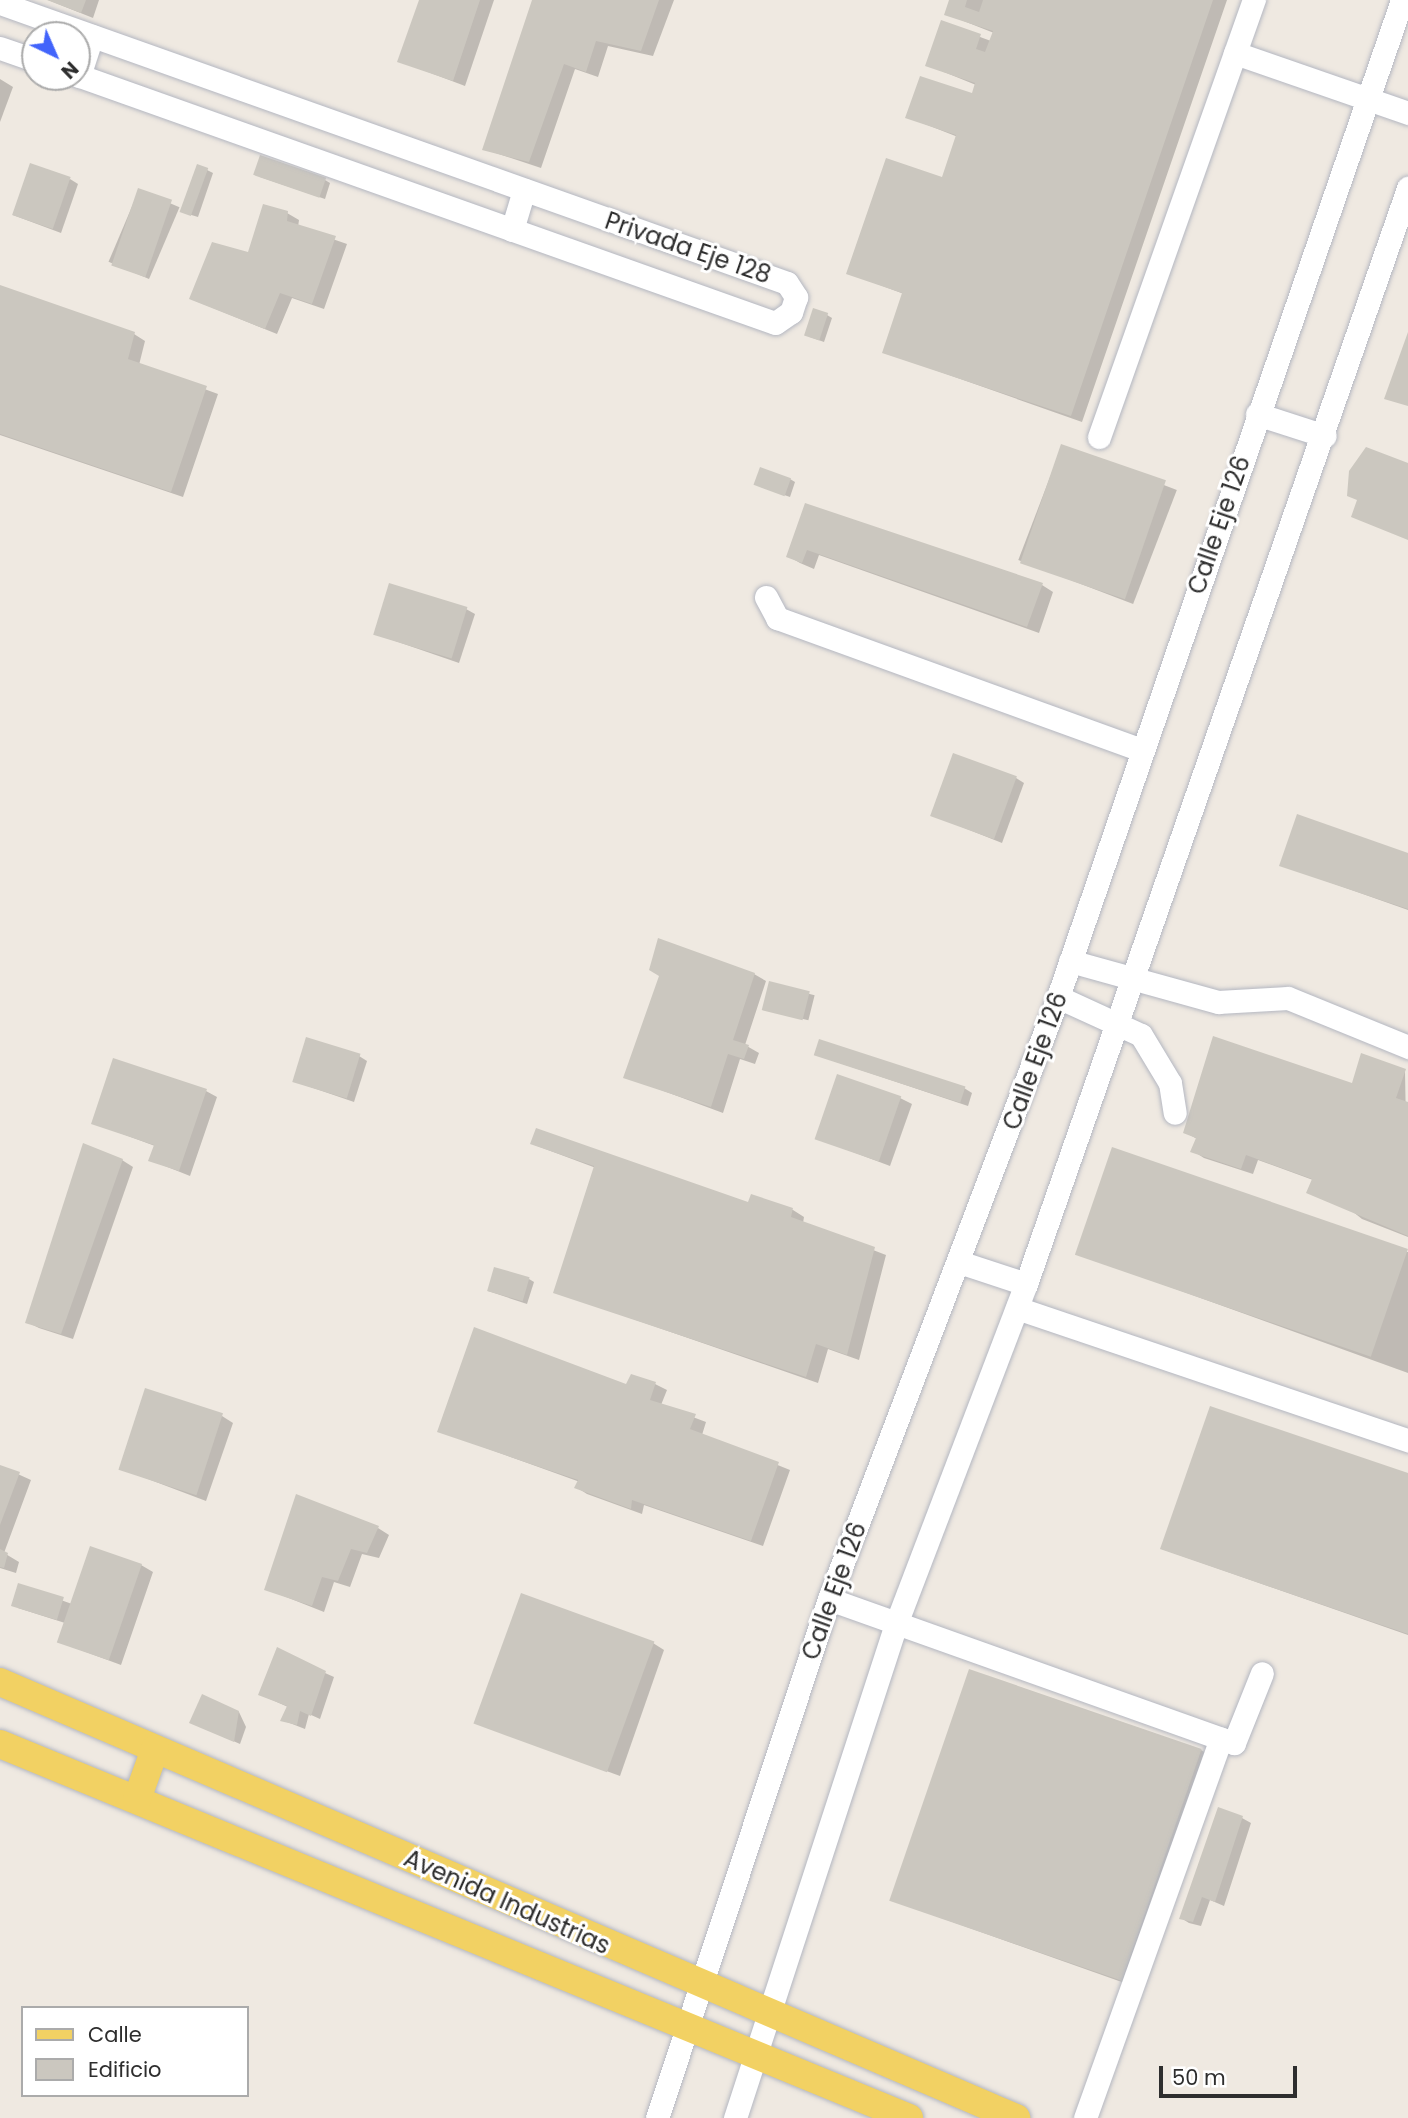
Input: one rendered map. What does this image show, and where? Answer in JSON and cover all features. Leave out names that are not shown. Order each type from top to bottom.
[{"type":"main road","name":"Avenida Industrias","points":[[0,1682],[766,2015],[1016,2118]]},
{"type":"main road","name":"Avenida Industrias","points":[[0,1744],[756,2052],[909,2118]]},
{"type":"main road","points":[[137,1799],[155,1748]]},
{"type":"street","points":[[1099,437],[1254,0]]},
{"type":"street","name":"Calle Eje 126","points":[[657,2118],[685,2024],[829,1599],[962,1263],[1058,997],[1402,0]]},
{"type":"street","name":"Privada Eje 128","points":[[0,3],[787,283],[796,297],[791,312],[775,323],[91,80]]},
{"type":"street","points":[[0,48],[21,55]]},
{"type":"street","points":[[1235,52],[1408,113]]},
{"type":"street","points":[[735,2118],[766,2015],[896,1624],[1026,1284],[1325,436],[1408,188]]},
{"type":"street","points":[[512,230],[524,190]]},
{"type":"street","points":[[1257,414],[1325,436]]},
{"type":"street","points":[[766,597],[777,618],[1142,750]]},
{"type":"street","points":[[1070,961],[1218,1002],[1288,998],[1408,1047]]},
{"type":"street","points":[[1058,997],[1118,1020],[1141,1035],[1170,1083],[1175,1113]]},
{"type":"street","points":[[962,1263],[1026,1284]]},
{"type":"street","points":[[1017,1308],[1408,1440]]},
{"type":"street","points":[[829,1599],[1234,1743],[1262,1673]]},
{"type":"street","points":[[1086,2118],[1221,1739]]},
{"type":"building","points":[[47,0],[86,0],[81,13]]},
{"type":"building","points":[[419,0],[480,0],[453,81],[397,62]]},
{"type":"building","points":[[532,0],[659,0],[641,51],[596,41],[586,72],[564,64],[529,162],[482,150]]},
{"type":"building","points":[[949,0],[967,0],[965,7],[979,12],[983,0],[1213,0],[1071,416],[882,353],[902,293],[846,274],[886,158],[942,177],[956,135],[905,118],[920,76],[972,93],[975,83],[925,66],[941,20],[981,34],[976,49],[985,52],[993,31],[944,15]]},
{"type":"building","points":[[260,155],[326,178],[319,198],[253,175]]},
{"type":"building","points":[[30,163],[71,177],[53,229],[12,215]]},
{"type":"building","points":[[197,164],[208,168],[191,216],[180,212]]},
{"type":"building","points":[[138,188],[172,200],[145,277],[111,266]]},
{"type":"building","points":[[263,204],[288,211],[287,221],[336,236],[312,304],[280,293],[265,329],[189,299],[212,242],[248,252]]},
{"type":"building","points":[[0,285],[135,332],[128,359],[207,386],[171,492],[0,434]]},
{"type":"building","points":[[813,308],[828,313],[819,341],[804,336]]},
{"type":"building","points":[[1408,332],[1408,406],[1384,399]]},
{"type":"building","points":[[1061,444],[1166,480],[1125,599],[1020,563]]},
{"type":"building","points":[[1366,447],[1408,463],[1408,540],[1351,517],[1357,500],[1347,496],[1349,471]]},
{"type":"building","points":[[760,467],[791,478],[785,496],[754,485]]},
{"type":"building","points":[[805,503],[1043,583],[1027,627],[807,550],[802,563],[786,557]]},
{"type":"building","points":[[389,583],[467,607],[452,659],[373,635]]},
{"type":"building","points":[[953,753],[1017,776],[994,839],[930,816]]},
{"type":"building","points":[[1297,814],[1408,853],[1408,909],[1279,866]]},
{"type":"building","points":[[658,938],[755,973],[733,1040],[749,1045],[744,1059],[728,1054],[711,1107],[623,1078],[659,976],[649,970]]},
{"type":"building","points":[[769,981],[810,991],[802,1020],[762,1010]]},
{"type":"building","points":[[1213,1036],[1352,1083],[1361,1053],[1406,1069],[1396,1098],[1408,1102],[1408,1236],[1306,1193],[1312,1179],[1246,1155],[1241,1169],[1190,1152],[1196,1138],[1183,1133]]},
{"type":"building","points":[[306,1037],[361,1054],[347,1099],[292,1082]]},
{"type":"building","points":[[819,1039],[965,1087],[960,1103],[814,1055]]},
{"type":"building","points":[[113,1058],[207,1089],[179,1171],[148,1161],[154,1145],[91,1124]]},
{"type":"building","points":[[837,1074],[901,1096],[879,1161],[815,1139]]},
{"type":"building","points":[[536,1128],[748,1202],[751,1194],[793,1208],[791,1217],[875,1247],[847,1355],[816,1344],[806,1377],[553,1293],[594,1166],[530,1144]]},
{"type":"building","points":[[83,1143],[123,1159],[61,1334],[25,1323]]},
{"type":"building","points":[[1112,1147],[1408,1249],[1371,1357],[1075,1255]]},
{"type":"building","points":[[494,1267],[530,1277],[523,1301],[487,1291]]},
{"type":"building","points":[[474,1327],[626,1384],[631,1374],[656,1382],[650,1400],[696,1414],[690,1429],[779,1462],[751,1541],[632,1500],[631,1509],[574,1488],[578,1480],[437,1432]]},
{"type":"building","points":[[145,1388],[223,1413],[196,1495],[118,1470]]},
{"type":"building","points":[[1210,1406],[1408,1473],[1408,1634],[1160,1549]]},
{"type":"building","points":[[0,1465],[20,1472],[0,1525]]},
{"type":"building","points":[[296,1494],[379,1526],[367,1553],[351,1549],[338,1581],[322,1577],[312,1606],[264,1590]]},
{"type":"building","points":[[90,1546],[142,1564],[109,1660],[57,1642]]},
{"type":"building","points":[[0,1549],[8,1553],[4,1568],[0,1567]]},
{"type":"building","points":[[18,1583],[64,1597],[57,1620],[11,1606]]},
{"type":"building","points":[[521,1593],[654,1642],[607,1772],[473,1724]]},
{"type":"building","points":[[277,1647],[326,1671],[311,1716],[300,1711],[297,1725],[280,1721],[287,1706],[258,1695]]},
{"type":"building","points":[[969,1669],[1202,1749],[1122,1981],[889,1901]]},
{"type":"building","points":[[202,1694],[239,1711],[234,1742],[189,1723]]},
{"type":"building","points":[[1218,1807],[1243,1816],[1215,1902],[1202,1897],[1193,1922],[1179,1919]]}]
